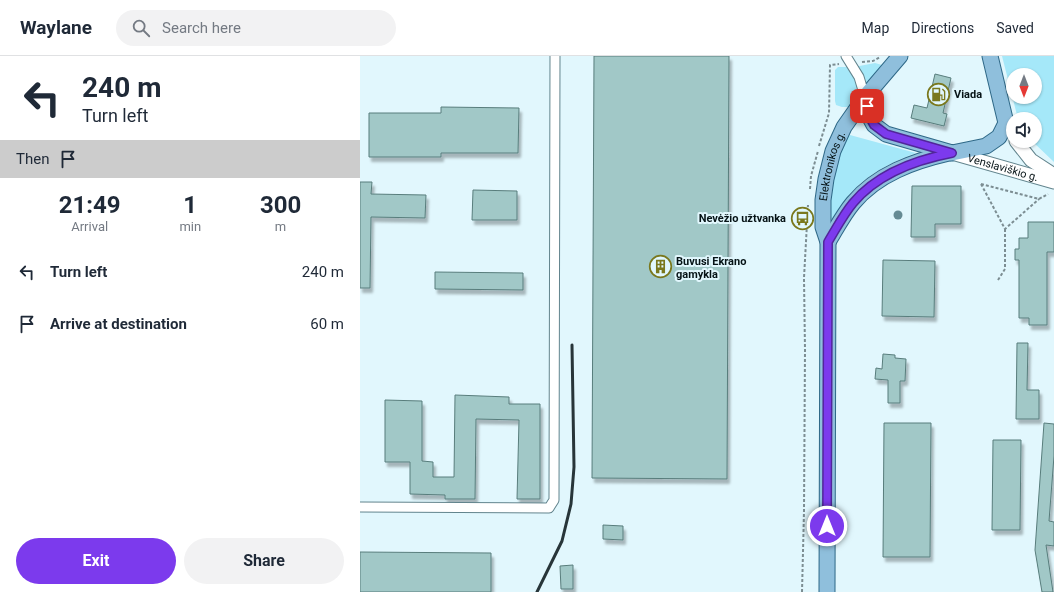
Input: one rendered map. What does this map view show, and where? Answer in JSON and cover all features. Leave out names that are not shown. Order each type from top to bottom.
[{"type":"main road","name":"Elektronikos g.","points":[[827,592],[828,242],[823,227],[823,200],[826,179],[833,151],[844,127],[865,97],[900,56]]},
{"type":"main road","points":[[990,56],[1006,114]]},
{"type":"main road","points":[[865,97],[868,114],[874,125],[886,134],[952,153]]},
{"type":"main road","points":[[828,242],[852,204],[862,192],[879,180],[902,167],[929,158],[986,146],[1006,132]]},
{"type":"main road","name":"Venslaviškio g.","points":[[1022,148],[1031,160],[1054,175]]},
{"type":"main road","name":"Venslaviškio g.","points":[[952,153],[1053,188]]},
{"type":"street","points":[[360,506],[549,508],[554,500],[555,56]]},
{"type":"street","points":[[846,56],[859,77],[865,97]]},
{"type":"path","points":[[998,280],[1005,269],[1005,229],[981,184],[1039,199]]},
{"type":"path","points":[[1005,229],[1053,188]]},
{"type":"shaded area","points":[[1002,56],[1054,56],[1054,162],[1039,148],[1042,148],[1042,112],[1016,112],[1014,104],[1042,104],[1042,68],[1006,68],[1006,72]]},
{"type":"shaded area","points":[[875,63],[882,65],[881,68],[849,107],[836,105],[835,70],[838,67],[854,67]]},
{"type":"shaded area","points":[[850,135],[916,153],[888,165],[864,181],[845,201],[831,228],[829,213],[833,184],[842,148]]},
{"type":"building","name":"Buvusi Ekrano gamykla","points":[[594,56],[729,56],[727,479],[592,478]]},
{"type":"building","name":"Viada","points":[[935,74],[951,78],[943,113],[947,114],[944,126],[911,118],[914,105],[927,108]]},
{"type":"building","points":[[441,107],[519,108],[518,153],[441,153],[441,157],[369,157],[369,113],[441,113]]},
{"type":"building","points":[[360,182],[372,182],[371,194],[426,195],[425,218],[371,217],[370,288],[360,288]]},
{"type":"building","points":[[912,186],[961,186],[961,224],[935,224],[935,237],[911,237]]},
{"type":"building","points":[[473,190],[517,191],[517,220],[472,220]]},
{"type":"building","points":[[1028,222],[1054,222],[1054,252],[1047,252],[1047,325],[1029,325],[1029,318],[1019,318],[1019,260],[1015,260],[1015,249],[1019,249],[1019,238],[1028,238]]},
{"type":"building","points":[[883,260],[935,261],[934,317],[882,316]]},
{"type":"building","points":[[435,272],[523,273],[523,290],[435,289]]},
{"type":"building","points":[[1017,343],[1028,343],[1027,390],[1039,390],[1039,419],[1016,419]]},
{"type":"building","points":[[883,354],[895,355],[895,358],[906,359],[905,381],[900,381],[900,403],[888,403],[888,380],[875,379],[876,368],[882,369]]},
{"type":"building","points":[[455,395],[509,397],[509,404],[540,404],[540,499],[517,499],[519,420],[476,419],[475,499],[445,499],[445,495],[410,494],[410,462],[385,462],[385,400],[422,401],[422,461],[433,462],[433,477],[454,477]]},
{"type":"building","points":[[884,423],[931,423],[930,557],[883,557]]},
{"type":"building","points":[[1044,423],[1054,424],[1054,456],[1049,521],[1054,522],[1054,546],[1046,545],[1053,592],[1042,592],[1035,550]]},
{"type":"building","points":[[993,440],[1021,440],[1020,530],[992,530]]},
{"type":"building","points":[[603,525],[623,526],[623,540],[603,539]]},
{"type":"building","points":[[360,552],[491,553],[491,592],[360,592]]},
{"type":"building","points":[[573,565],[573,589],[561,589],[560,566]]},
{"type":"railway","points":[[537,592],[562,541],[571,504],[574,467],[572,345]]},
{"type":"place","name":"Viada","points":[[939,94]]},
{"type":"place","name":"Nevėžio užtvanka","points":[[802,218]]},
{"type":"place","name":"Buvusi Ekrano gamykla","points":[[660,267]]},
{"type":"route","points":[[827,526],[828,242],[852,204],[862,192],[902,167],[929,158],[952,153],[886,134],[874,125],[868,114],[867,106]]}]
